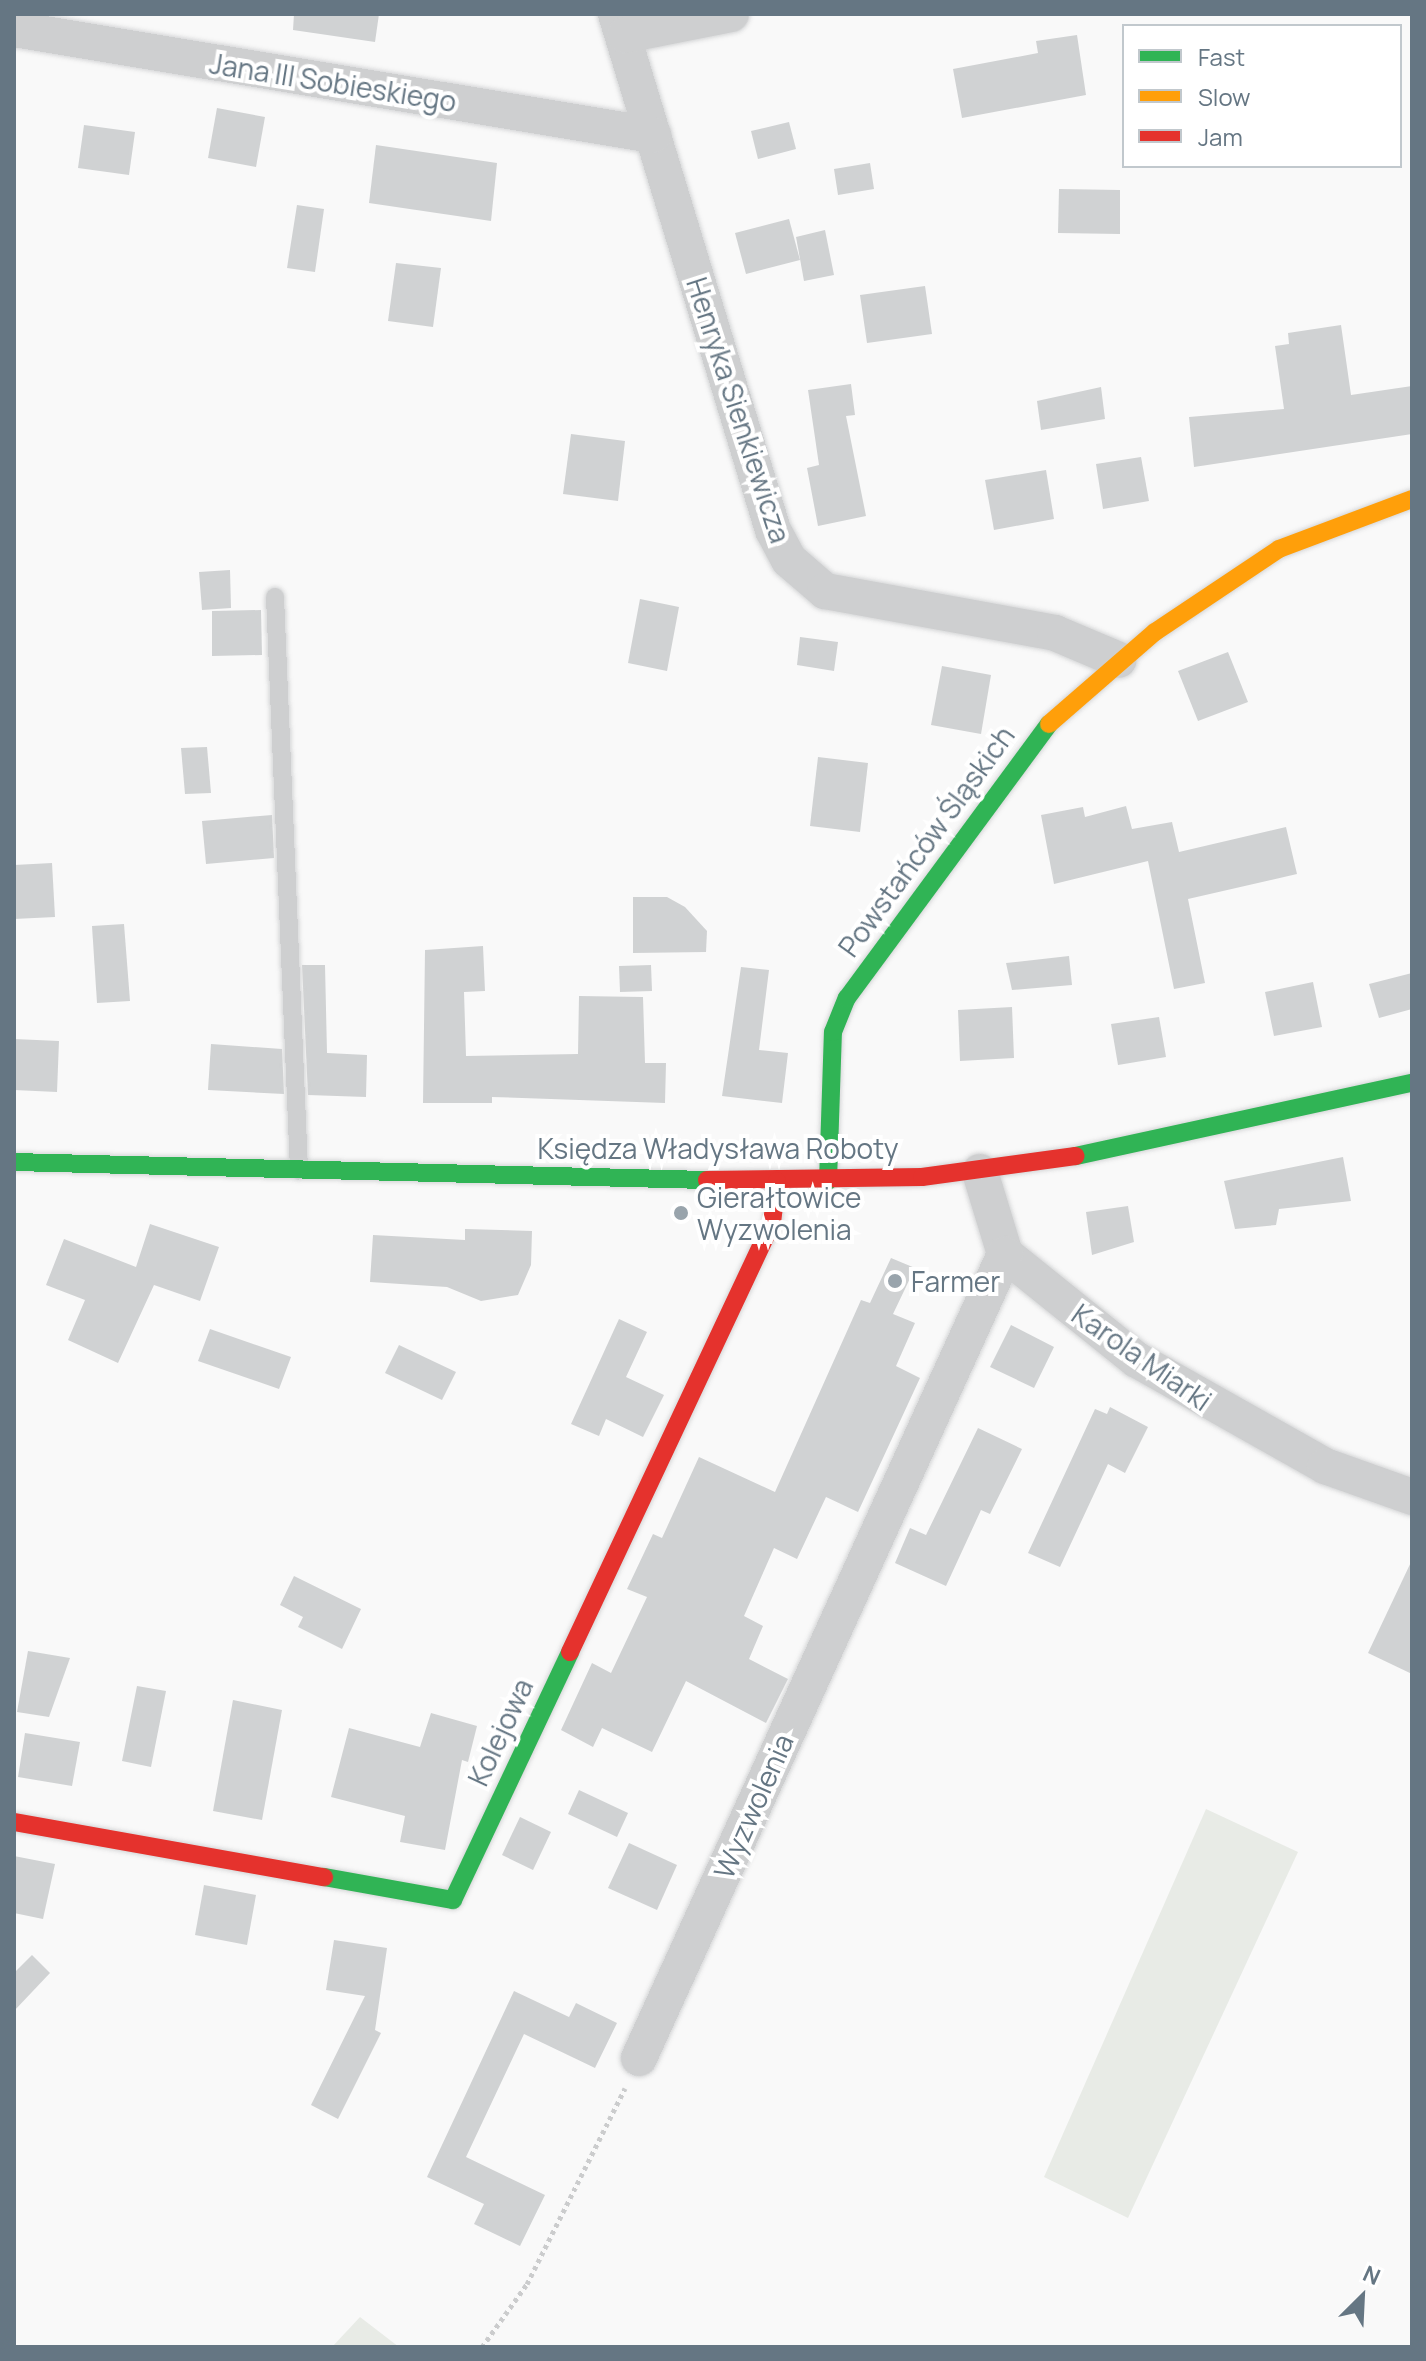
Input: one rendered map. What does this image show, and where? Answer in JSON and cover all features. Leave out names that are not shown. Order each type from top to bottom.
[{"type":"street","points":[[621,25],[731,14]]},
{"type":"street","name":"Henryka Sienkiewicza","points":[[621,25],[773,530],[799,573],[846,597],[1055,633],[1119,660]]},
{"type":"street","name":"Jana III Sobieskiego","points":[[14,29],[653,135]]},
{"type":"street","name":"Powstańców Śląskich","points":[[828,1181],[833,1032],[847,998],[1003,777],[1119,660],[1279,549],[1412,499]]},
{"type":"street","name":"Księdza Władysława Roboty","points":[[14,1162],[828,1181],[980,1172],[1412,1083]]},
{"type":"street","points":[[980,1172],[1005,1254]]},
{"type":"street","name":"Kolejowa","points":[[14,1822],[453,1900],[772,1223],[777,1181]]},
{"type":"street","name":"Karola Miarki","points":[[1005,1254],[1194,1398],[1325,1466],[1412,1497]]},
{"type":"street","name":"Wyzwolenia","points":[[639,2058],[1005,1254]]},
{"type":"lane","points":[[275,597],[299,1170]]},
{"type":"path","points":[[482,2347],[527,2284],[639,2058]]},
{"type":"shaded area","points":[[1206,1809],[1298,1852],[1128,2218],[1044,2177]]},
{"type":"shaded area","points":[[360,2317],[399,2347],[332,2347]]},
{"type":"building","points":[[294,14],[379,14],[375,42],[293,30]]},
{"type":"building","points":[[1077,35],[1086,95],[962,118],[953,69],[1038,53],[1036,41]]},
{"type":"building","points":[[217,108],[265,117],[256,167],[208,158]]},
{"type":"building","points":[[789,122],[796,149],[758,159],[751,131]]},
{"type":"building","points":[[84,125],[135,132],[129,175],[78,168]]},
{"type":"building","points":[[376,145],[497,163],[491,221],[369,203]]},
{"type":"building","points":[[870,163],[874,189],[838,195],[834,169]]},
{"type":"building","points":[[1059,189],[1120,190],[1120,234],[1058,233]]},
{"type":"building","points":[[297,205],[324,209],[315,272],[287,268]]},
{"type":"building","points":[[789,219],[800,260],[746,274],[735,233]]},
{"type":"building","points":[[825,230],[834,275],[804,281],[796,237]]},
{"type":"building","points":[[396,263],[441,268],[433,327],[388,321]]},
{"type":"building","points":[[925,286],[932,334],[867,343],[860,295]]},
{"type":"building","points":[[1341,325],[1351,395],[1412,386],[1412,434],[1194,467],[1189,417],[1284,409],[1275,346],[1289,344],[1288,333]]},
{"type":"building","points":[[851,384],[855,415],[846,416],[866,516],[818,526],[807,468],[819,465],[808,390]]},
{"type":"building","points":[[1101,387],[1105,419],[1041,430],[1037,401]]},
{"type":"building","points":[[571,434],[625,441],[618,501],[563,494]]},
{"type":"building","points":[[1141,457],[1149,501],[1103,509],[1096,464]]},
{"type":"building","points":[[1046,470],[1054,519],[994,530],[985,480]]},
{"type":"building","points":[[230,570],[231,608],[202,610],[199,572]]},
{"type":"building","points":[[640,599],[679,607],[667,671],[628,663]]},
{"type":"building","points":[[261,610],[262,655],[212,656],[212,611]]},
{"type":"building","points":[[800,637],[838,642],[834,671],[797,665]]},
{"type":"building","points":[[1228,652],[1248,702],[1198,721],[1178,671]]},
{"type":"building","points":[[942,666],[991,675],[981,734],[931,725]]},
{"type":"building","points":[[207,747],[211,793],[185,794],[181,748]]},
{"type":"building","points":[[818,757],[868,763],[860,832],[810,826]]},
{"type":"building","points":[[1126,806],[1132,829],[1172,822],[1179,852],[1286,827],[1297,874],[1188,899],[1205,983],[1174,989],[1148,861],[1054,884],[1041,815],[1083,807],[1085,817]]},
{"type":"building","points":[[272,815],[274,858],[206,864],[202,821]]},
{"type":"building","points":[[52,863],[55,917],[14,919],[14,865]]},
{"type":"building","points":[[633,897],[667,897],[685,907],[707,931],[706,952],[633,953]]},
{"type":"building","points":[[124,924],[130,1001],[97,1003],[92,926]]},
{"type":"building","points":[[483,946],[485,991],[464,992],[466,1056],[578,1054],[579,996],[643,997],[645,1063],[666,1063],[665,1103],[492,1097],[492,1103],[423,1103],[425,950]]},
{"type":"building","points":[[1069,956],[1072,985],[1012,990],[1006,963]]},
{"type":"building","points":[[302,965],[325,965],[327,1053],[367,1055],[366,1097],[308,1095]]},
{"type":"building","points":[[651,965],[652,991],[620,992],[619,966]]},
{"type":"building","points":[[741,967],[769,970],[759,1050],[788,1053],[782,1103],[722,1096]]},
{"type":"building","points":[[1412,973],[1412,1009],[1379,1018],[1369,984]]},
{"type":"building","points":[[1313,982],[1322,1027],[1274,1036],[1265,992]]},
{"type":"building","points":[[1012,1007],[1014,1058],[960,1061],[958,1010]]},
{"type":"building","points":[[1159,1017],[1166,1057],[1118,1065],[1111,1024]]},
{"type":"building","points":[[14,1039],[59,1041],[57,1092],[14,1090]]},
{"type":"building","points":[[211,1044],[282,1049],[284,1094],[208,1090]]},
{"type":"building","points":[[1343,1157],[1351,1201],[1279,1209],[1276,1225],[1235,1229],[1224,1181]]},
{"type":"building","points":[[1128,1206],[1134,1242],[1092,1255],[1086,1212]]},
{"type":"building","points":[[150,1224],[219,1247],[200,1301],[154,1285],[118,1363],[68,1340],[85,1300],[46,1285],[64,1239],[136,1267]]},
{"type":"building","points":[[465,1229],[532,1231],[531,1265],[518,1295],[481,1301],[447,1287],[370,1282],[373,1235],[465,1240]]},
{"type":"building","points":[[891,1258],[915,1268],[893,1314],[915,1323],[896,1366],[920,1378],[858,1512],[826,1497],[797,1559],[774,1548],[744,1616],[763,1626],[749,1659],[788,1679],[766,1723],[686,1681],[652,1752],[602,1728],[593,1747],[561,1730],[592,1663],[611,1673],[647,1597],[627,1589],[653,1534],[662,1538],[699,1457],[775,1492],[861,1300],[870,1303]]},
{"type":"building","points":[[619,1319],[647,1332],[626,1377],[664,1395],[643,1437],[606,1419],[599,1436],[571,1424]]},
{"type":"building","points":[[1011,1325],[1054,1347],[1034,1388],[990,1367]]},
{"type":"building","points":[[210,1329],[291,1357],[279,1389],[198,1361]]},
{"type":"building","points":[[399,1345],[456,1372],[442,1400],[385,1373]]},
{"type":"building","points":[[1110,1407],[1148,1427],[1125,1473],[1108,1464],[1060,1567],[1028,1553],[1095,1409],[1107,1414]]},
{"type":"building","points":[[978,1428],[1022,1449],[990,1514],[981,1510],[946,1586],[895,1563],[910,1528],[926,1535]]},
{"type":"building","points":[[1412,1560],[1412,1674],[1368,1653]]},
{"type":"building","points":[[294,1576],[361,1609],[342,1649],[298,1627],[303,1617],[280,1605]]},
{"type":"building","points":[[28,1651],[70,1658],[49,1717],[17,1712]]},
{"type":"building","points":[[137,1686],[166,1691],[151,1767],[122,1761]]},
{"type":"building","points":[[233,1700],[282,1710],[262,1820],[213,1811]]},
{"type":"building","points":[[431,1713],[477,1726],[468,1762],[462,1760],[445,1850],[400,1842],[405,1816],[331,1797],[349,1728],[420,1747]]},
{"type":"building","points":[[25,1733],[80,1742],[72,1786],[18,1777]]},
{"type":"building","points":[[579,1790],[628,1813],[617,1837],[568,1814]]},
{"type":"building","points":[[520,1817],[551,1832],[533,1870],[502,1855]]},
{"type":"building","points":[[629,1843],[677,1865],[657,1910],[608,1888]]},
{"type":"building","points":[[14,1856],[55,1864],[43,1919],[14,1913]]},
{"type":"building","points":[[204,1885],[256,1895],[247,1945],[195,1935]]},
{"type":"building","points":[[334,1940],[387,1948],[375,2030],[381,2033],[338,2119],[311,2105],[365,1996],[326,1990]]},
{"type":"building","points":[[32,1955],[50,1973],[14,2011],[14,1973]]},
{"type":"building","points":[[514,1991],[569,2017],[576,2003],[617,2023],[595,2068],[524,2034],[466,2157],[545,2195],[520,2246],[474,2224],[484,2204],[427,2177]]},
{"type":"traffic: fast","points":[[828,1181],[833,1032],[847,998],[1049,724]]},
{"type":"traffic: fast","points":[[1076,1156],[1412,1083]]},
{"type":"traffic: fast","points":[[14,1162],[707,1180]]},
{"type":"traffic: fast","points":[[324,1877],[453,1900],[570,1652]]},
{"type":"traffic: slow","points":[[1049,724],[1155,632],[1279,549],[1412,499]]},
{"type":"traffic: jam","points":[[707,1180],[922,1177],[1076,1156]]},
{"type":"traffic: jam","points":[[570,1652],[772,1223],[777,1181]]},
{"type":"traffic: jam","points":[[14,1822],[324,1877]]},
{"type":"place","name":"Gierałtowice Wyzwolenia","points":[[681,1213]]},
{"type":"place","name":"Farmer","points":[[895,1281]]}]
